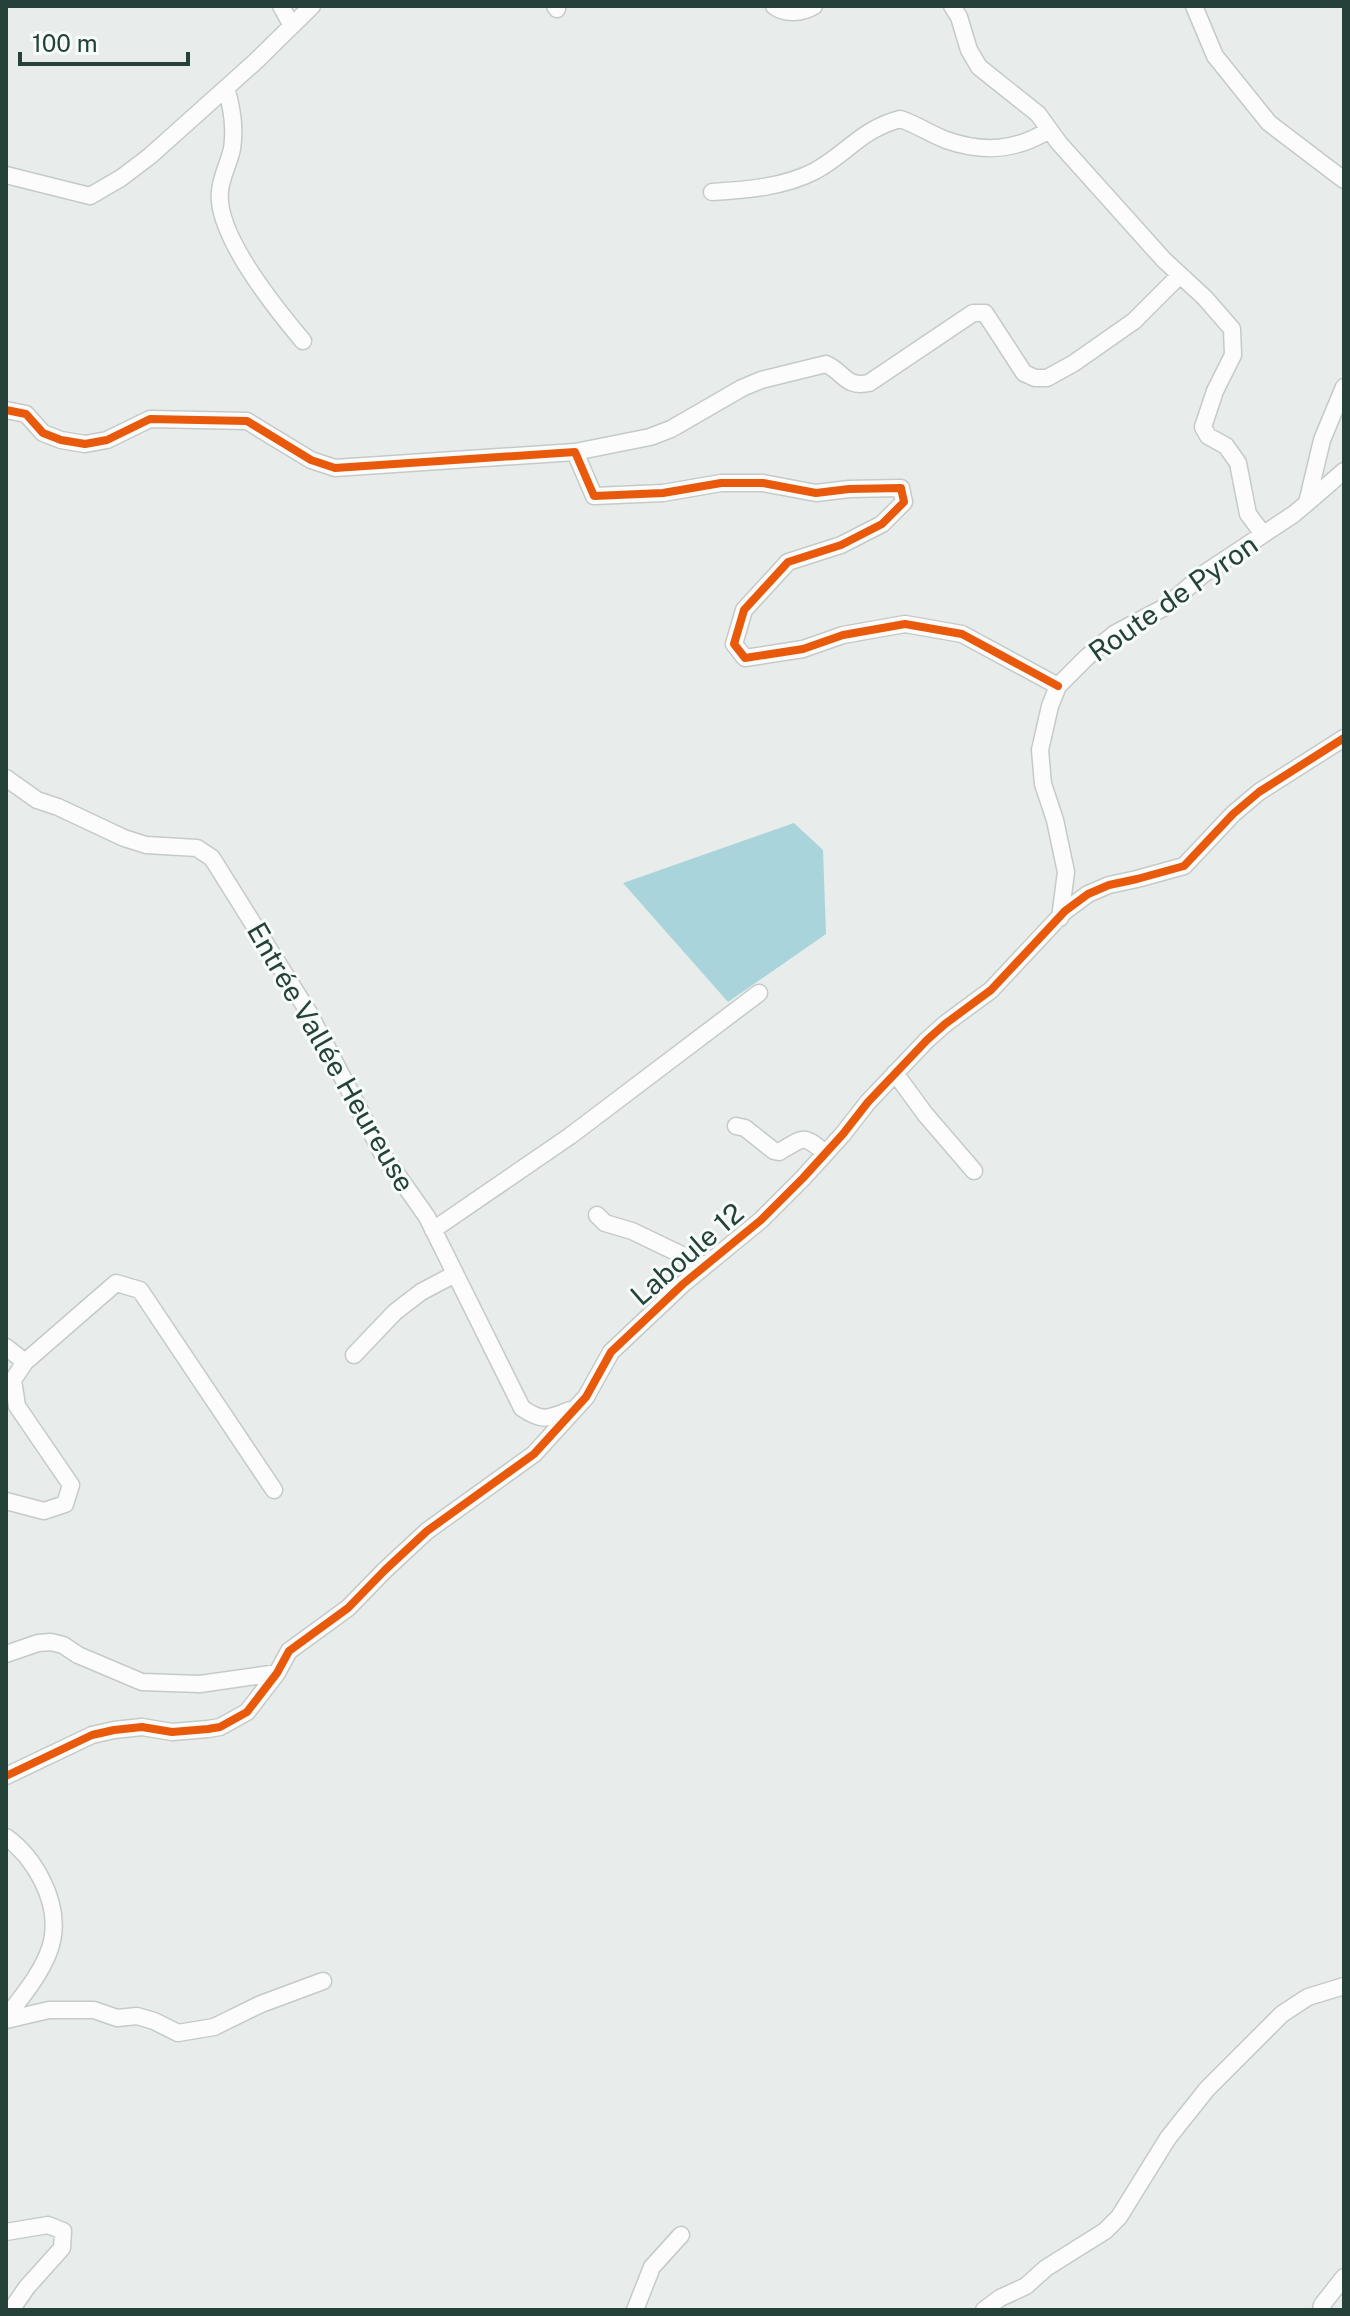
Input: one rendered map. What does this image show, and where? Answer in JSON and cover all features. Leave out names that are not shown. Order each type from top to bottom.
[{"type":"street","points":[[281,6],[292,26]]},
{"type":"street","points":[[6,175],[90,196],[150,156],[312,6]]},
{"type":"street","points":[[774,6],[777,10],[792,13],[814,6]]},
{"type":"street","points":[[952,6],[979,67],[1038,114],[1179,276],[1205,298],[1232,329],[1233,355],[1215,391],[1203,427],[1208,436],[1226,446],[1238,463],[1248,514],[1263,534]]},
{"type":"street","points":[[1194,6],[1215,56],[1269,123],[1344,180]]},
{"type":"street","points":[[226,88],[232,109],[232,147],[220,188],[219,204],[225,225],[256,281],[303,341]]},
{"type":"street","points":[[712,192],[751,189],[791,180],[816,170],[866,132],[900,119],[945,140],[1003,149],[1023,144],[1049,130]]},
{"type":"street","points":[[6,410],[26,414],[43,433],[85,444],[107,440],[150,419],[247,421],[311,460],[335,468],[575,452],[650,437],[671,429],[761,380],[826,364],[857,385],[869,383],[973,313],[985,313],[1024,373],[1035,378],[1047,378],[1134,321],[1179,276]]},
{"type":"street","points":[[1307,503],[1322,440],[1344,387]]},
{"type":"street","points":[[575,452],[594,496],[663,493],[721,483],[763,483],[816,493],[901,488],[904,502],[882,524],[841,545],[788,562],[770,580],[744,610],[734,644],[745,658],[803,649],[843,635],[905,624],[962,634],[1058,686]]},
{"type":"street","name":"Route de Pyron","points":[[1060,918],[1060,903],[1066,881],[1063,851],[1043,784],[1040,750],[1058,686],[1114,634],[1165,607],[1205,573],[1307,503],[1344,471]]},
{"type":"street","name":"Laboule 12","points":[[6,1776],[80,1740],[114,1730],[142,1727],[172,1732],[220,1727],[247,1712],[277,1673],[289,1651],[348,1608],[427,1531],[534,1454],[586,1397],[611,1352],[705,1266],[761,1220],[895,1073],[945,1024],[991,990],[1060,918],[1088,894],[1109,885],[1184,866],[1233,814],[1259,792],[1344,738]]},
{"type":"street","name":"Entrée Vallée Heureuse","points":[[6,778],[37,800],[124,838],[146,845],[197,848],[212,858],[309,1013],[382,1153],[427,1217],[522,1408],[535,1417],[550,1418],[575,1408]]},
{"type":"street","points":[[1066,881],[1088,894]]},
{"type":"street","points":[[433,1230],[570,1136],[759,993]]},
{"type":"street","points":[[895,1073],[974,1171]]},
{"type":"street","points":[[736,1126],[745,1128],[774,1151],[779,1152],[802,1139],[809,1139],[825,1153]]},
{"type":"street","points":[[597,1215],[605,1223],[632,1231],[705,1266]]},
{"type":"street","points":[[354,1355],[395,1312],[421,1292],[455,1274]]},
{"type":"street","points":[[6,1501],[44,1511],[65,1504],[71,1485],[17,1406],[13,1380],[25,1362],[116,1283],[140,1290],[274,1490]]},
{"type":"street","points":[[6,1347],[25,1362]]},
{"type":"street","points":[[6,1654],[51,1642],[142,1682],[200,1684],[277,1673]]},
{"type":"street","points":[[6,1837],[18,1846],[41,1877],[53,1914],[53,1937],[31,1984],[6,2018]]},
{"type":"street","points":[[6,2018],[49,2010],[94,2010],[117,2018],[137,2016],[178,2033],[214,2027],[261,2004],[323,1981]]},
{"type":"street","points":[[984,2310],[1000,2298],[1026,2286],[1046,2268],[1105,2231],[1119,2217],[1168,2138],[1207,2089],[1282,2014],[1308,1997],[1344,1986]]},
{"type":"street","points":[[6,2232],[48,2225],[63,2231],[62,2248],[11,2310]]},
{"type":"street","points":[[635,2310],[652,2267],[681,2235]]},
{"type":"street","points":[[1321,2310],[1344,2277]]},
{"type":"water","points":[[794,823],[823,850],[826,934],[728,1002],[623,883]]},
{"type":"cycle path","points":[[6,410],[26,414],[43,433],[85,444],[107,440],[150,419],[247,421],[311,460],[335,468],[575,452],[594,496],[663,493],[721,483],[763,483],[816,493],[901,488],[904,502],[882,524],[841,545],[788,562],[744,610],[734,644],[745,658],[803,649],[843,635],[905,624],[962,634],[1058,686]]},
{"type":"cycle path","points":[[6,1776],[92,1735],[142,1727],[172,1732],[208,1729],[220,1727],[247,1712],[277,1673],[289,1651],[348,1608],[427,1531],[534,1454],[586,1397],[611,1352],[683,1284],[761,1220],[803,1178],[868,1102],[927,1040],[991,990],[1065,911],[1088,894],[1109,885],[1184,866],[1233,814],[1259,792],[1344,738]]}]
